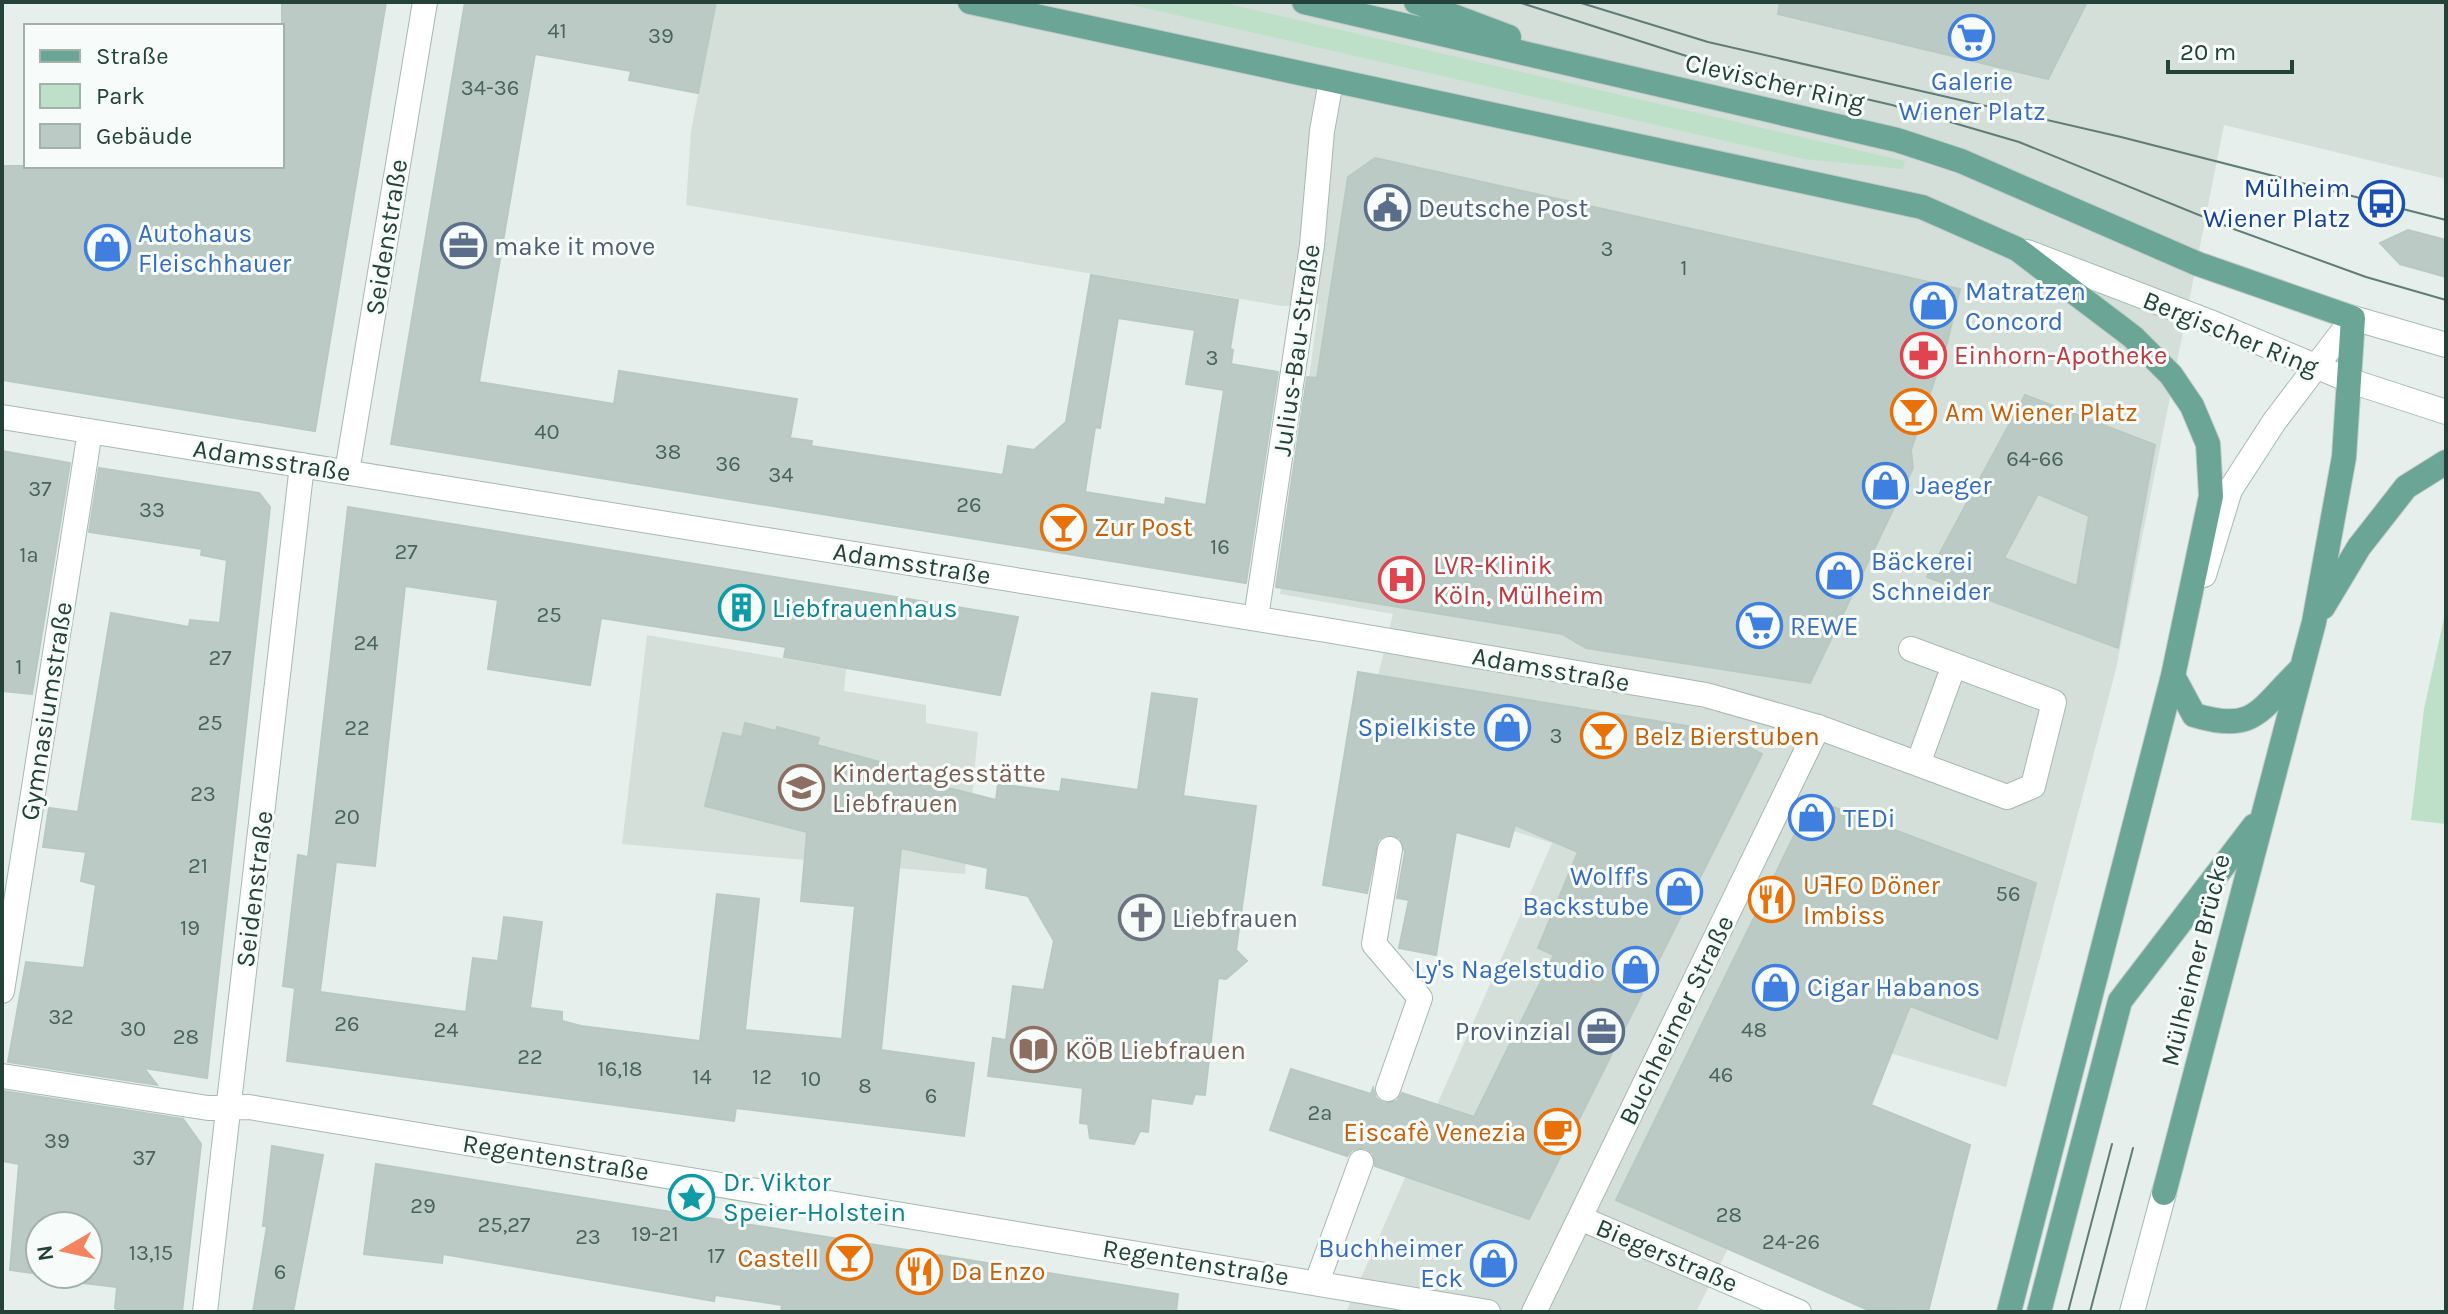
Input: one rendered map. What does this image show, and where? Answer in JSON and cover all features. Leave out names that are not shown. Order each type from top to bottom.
[{"type":"main road","points":[[970,2],[1586,137],[1853,189],[1922,207],[2017,249],[2133,337],[2171,375],[2192,406],[2208,444],[2211,496],[2173,676],[2009,1312]]},
{"type":"main road","name":"Clevischer Ring","points":[[1304,2],[1897,140],[1961,161],[2198,264],[2353,318]]},
{"type":"main road","points":[[1416,2],[1601,71]]},
{"type":"main road","points":[[2314,622],[2344,457],[2353,318]]},
{"type":"main road","points":[[2314,622],[2359,547],[2406,487],[2446,462]]},
{"type":"main road","name":"Mülheimer Brücke","points":[[2164,1193],[2260,817],[2314,622]]},
{"type":"main road","points":[[2173,676],[2194,715],[2224,724],[2251,719],[2302,668]]},
{"type":"main road","points":[[2039,1312],[2120,1001],[2260,817]]},
{"type":"street","name":"Seidenstraße","points":[[347,472],[425,2]]},
{"type":"street","name":"Julius-Bau-Straße","points":[[1256,618],[1312,245],[1322,131],[1331,81]]},
{"type":"street","name":"Bergischer Ring","points":[[2017,249],[2215,324],[2351,381],[2446,412]]},
{"type":"street","points":[[2173,676],[2230,490],[2315,367],[2353,318],[2446,345]]},
{"type":"street","name":"Adamsstraße","points":[[2,417],[1256,618],[1706,695],[1818,727],[2007,797],[2033,786],[2054,702],[1954,665]]},
{"type":"street","name":"Gymnasiumstraße","points":[[2,991],[90,431]]},
{"type":"street","name":"Seidenstraße","points":[[205,1312],[302,465]]},
{"type":"street","points":[[1911,649],[1954,665],[1918,764]]},
{"type":"street","name":"Buchheimer Straße","points":[[1534,1312],[1818,727]]},
{"type":"street","points":[[1388,1089],[1420,998],[1374,944],[1390,849]]},
{"type":"street","name":"Regentenstraße","points":[[2,1076],[208,1108],[249,1107],[1488,1312]]},
{"type":"street","points":[[1317,1282],[1361,1162]]},
{"type":"street","name":"Mülheimer Brücke","points":[[2132,1312],[2164,1193]]},
{"type":"street","name":"Biegerstraße","points":[[1580,1218],[1799,1312]]},
{"type":"shaded area","points":[[716,2],[2446,2],[2446,179],[2224,125],[2116,669],[2006,1087],[1835,1037],[1696,1312],[1346,1312],[1552,843],[1352,782],[1393,614],[1280,594],[1319,304],[1282,306],[686,205],[691,131]]},
{"type":"shaded area","name":"Kindertagesstätte Liebfrauen","points":[[647,635],[846,669],[844,691],[926,705],[926,723],[978,732],[965,874],[622,844]]},
{"type":"green space","points":[[1119,2],[1220,2],[1905,161],[1903,169],[1804,159]]},
{"type":"green space","points":[[2446,609],[2446,824],[2411,820],[2424,709]]},
{"type":"building","points":[[282,2],[386,2],[315,431],[2,380],[2,166],[284,168]]},
{"type":"building","points":[[465,2],[716,2],[698,93],[629,80],[631,71],[535,54],[479,382],[614,404],[619,371],[797,399],[790,438],[812,441],[811,446],[1003,475],[1008,446],[1034,450],[1066,422],[1091,275],[1238,300],[1230,349],[1233,350],[1231,364],[1278,372],[1246,583],[391,444]],"holes":[[[1118,318],[1195,330],[1186,384],[1224,390],[1206,505],[1166,498],[1165,505],[1085,492],[1095,427],[1100,428]]]},
{"type":"building","name":"Galerie Wiener Platz","points":[[1780,2],[2087,2],[2048,79],[1778,14]]},
{"type":"building","points":[[1375,158],[1960,289],[1947,343],[1911,450],[1913,468],[1810,683],[1586,648],[1562,634],[1276,587],[1307,377],[1317,378],[1348,177]]},
{"type":"building","points":[[2408,230],[2446,240],[2446,277],[2400,264],[2380,243]]},
{"type":"building","points":[[2025,395],[2155,445],[2118,648],[1927,577]],"holes":[[[2038,494],[2089,516],[2077,586],[2004,558]]]},
{"type":"building","points":[[2,451],[70,463],[32,694],[2,691]]},
{"type":"building","points":[[99,468],[259,493],[270,507],[207,1078],[144,1068],[157,1085],[8,1062],[26,962],[84,968],[96,885],[81,881],[86,852],[43,847],[49,808],[78,812],[111,613],[189,627],[190,620],[220,623],[227,560],[201,555],[202,549],[89,532]]},
{"type":"building","points":[[348,507],[1018,617],[1000,695],[784,657],[786,647],[601,618],[590,685],[488,669],[498,600],[405,586],[375,866],[336,862],[320,992],[466,1012],[473,958],[498,961],[504,917],[542,922],[530,1008],[562,1012],[562,1021],[581,1026],[700,1041],[717,894],[759,899],[745,1030],[842,1039],[855,906],[801,901],[807,832],[705,806],[723,733],[742,737],[745,723],[776,731],[777,727],[819,738],[817,745],[887,764],[885,772],[996,800],[998,784],[1060,792],[1062,779],[1138,790],[1152,693],[1197,699],[1183,796],[1256,806],[1236,950],[1247,961],[1226,979],[1218,978],[1205,1095],[1195,1094],[1192,1104],[1151,1098],[1148,1132],[1140,1131],[1134,1144],[1090,1138],[1088,1124],[1080,1123],[1083,1088],[988,1076],[993,1038],[1006,1040],[1013,986],[1044,990],[1054,941],[1028,896],[986,888],[988,868],[901,848],[881,1050],[974,1063],[964,1136],[736,1108],[734,1121],[287,1061],[295,988],[283,986],[298,855],[308,857]]},
{"type":"building","points":[[1358,672],[1717,731],[1762,754],[1529,1219],[1375,1166],[1373,1153],[1365,1148],[1352,1150],[1347,1156],[1270,1130],[1291,1069],[1371,1094],[1373,1088],[1376,1098],[1384,1103],[1397,1101],[1402,1093],[1474,1117],[1554,955],[1538,948],[1578,852],[1515,825],[1509,847],[1456,832],[1436,955],[1399,948],[1409,900],[1397,898],[1405,852],[1400,838],[1386,835],[1378,840],[1367,893],[1323,885]]},
{"type":"building","points":[[1812,799],[2036,883],[1997,1039],[1910,1006],[1871,1105],[1970,1145],[1928,1312],[1866,1309],[1616,1200]]},
{"type":"building","points":[[3,1091],[183,1119],[201,1144],[182,1312],[121,1312],[115,1308],[117,1287],[104,1286],[104,1210],[24,1210],[24,1272],[10,1270],[19,1164],[2,1161]]},
{"type":"building","points":[[272,1146],[323,1155],[293,1312],[253,1312],[267,1226],[263,1226]]},
{"type":"building","points":[[376,1164],[1178,1294],[1176,1312],[781,1312],[782,1305],[715,1295],[714,1301],[443,1254],[442,1263],[364,1254]]},
{"type":"tram line","points":[[1518,2],[1702,61],[1892,105],[2019,142],[2231,228],[2366,277],[2446,300]]},
{"type":"tram line","points":[[1578,2],[1708,42],[2121,137],[2446,220]]},
{"type":"tram line","points":[[2068,1312],[2112,1144]]},
{"type":"tram line","points":[[2090,1312],[2133,1148]]},
{"type":"place","name":"Galerie Wiener Platz","points":[[1972,38]]},
{"type":"place","name":"Mülheim Wiener Platz","points":[[2381,203]]},
{"type":"place","name":"Deutsche Post","points":[[1387,208]]},
{"type":"place","name":"make it move","points":[[463,246]]},
{"type":"place","name":"Autohaus Fleischhauer","points":[[107,248]]},
{"type":"place","name":"Matratzen Concord","points":[[1934,306]]},
{"type":"place","name":"Einhorn-Apotheke","points":[[1923,355]]},
{"type":"place","name":"Am Wiener Platz","points":[[1914,412]]},
{"type":"place","name":"Jaeger","points":[[1885,485]]},
{"type":"place","name":"Zur Post","points":[[1063,527]]},
{"type":"place","name":"Bäckerei Schneider","points":[[1840,576]]},
{"type":"place","name":"LVR-Klinik Köln, Mülheim","points":[[1402,580]]},
{"type":"place","name":"Liebfrauenhaus","points":[[741,608]]},
{"type":"place","name":"REWE","points":[[1759,626]]},
{"type":"place","name":"Spielkiste","points":[[1507,727]]},
{"type":"place","name":"Belz Bierstuben","points":[[1603,736]]},
{"type":"place","name":"Kindertagesstätte Liebfrauen","points":[[801,788]]},
{"type":"place","name":"TEDi","points":[[1812,818]]},
{"type":"place","name":"Wolff's Backstube","points":[[1680,891]]},
{"type":"place","name":"UꟻFO Döner Imbiss","points":[[1772,900]]},
{"type":"place","name":"Liebfrauen","points":[[1141,918]]},
{"type":"place","name":"Ly's Nagelstudio","points":[[1636,969]]},
{"type":"place","name":"Cigar Habanos","points":[[1776,987]]},
{"type":"place","name":"Provinzial","points":[[1602,1031]]},
{"type":"place","name":"KÖB Liebfrauen","points":[[1034,1050]]},
{"type":"place","name":"Eiscafè Venezia","points":[[1557,1132]]},
{"type":"place","name":"Dr. Viktor Speier-Holstein","points":[[692,1197]]},
{"type":"place","name":"Castell","points":[[850,1258]]},
{"type":"place","name":"Buchheimer Eck","points":[[1494,1263]]},
{"type":"place","name":"Da Enzo","points":[[920,1271]]}]
